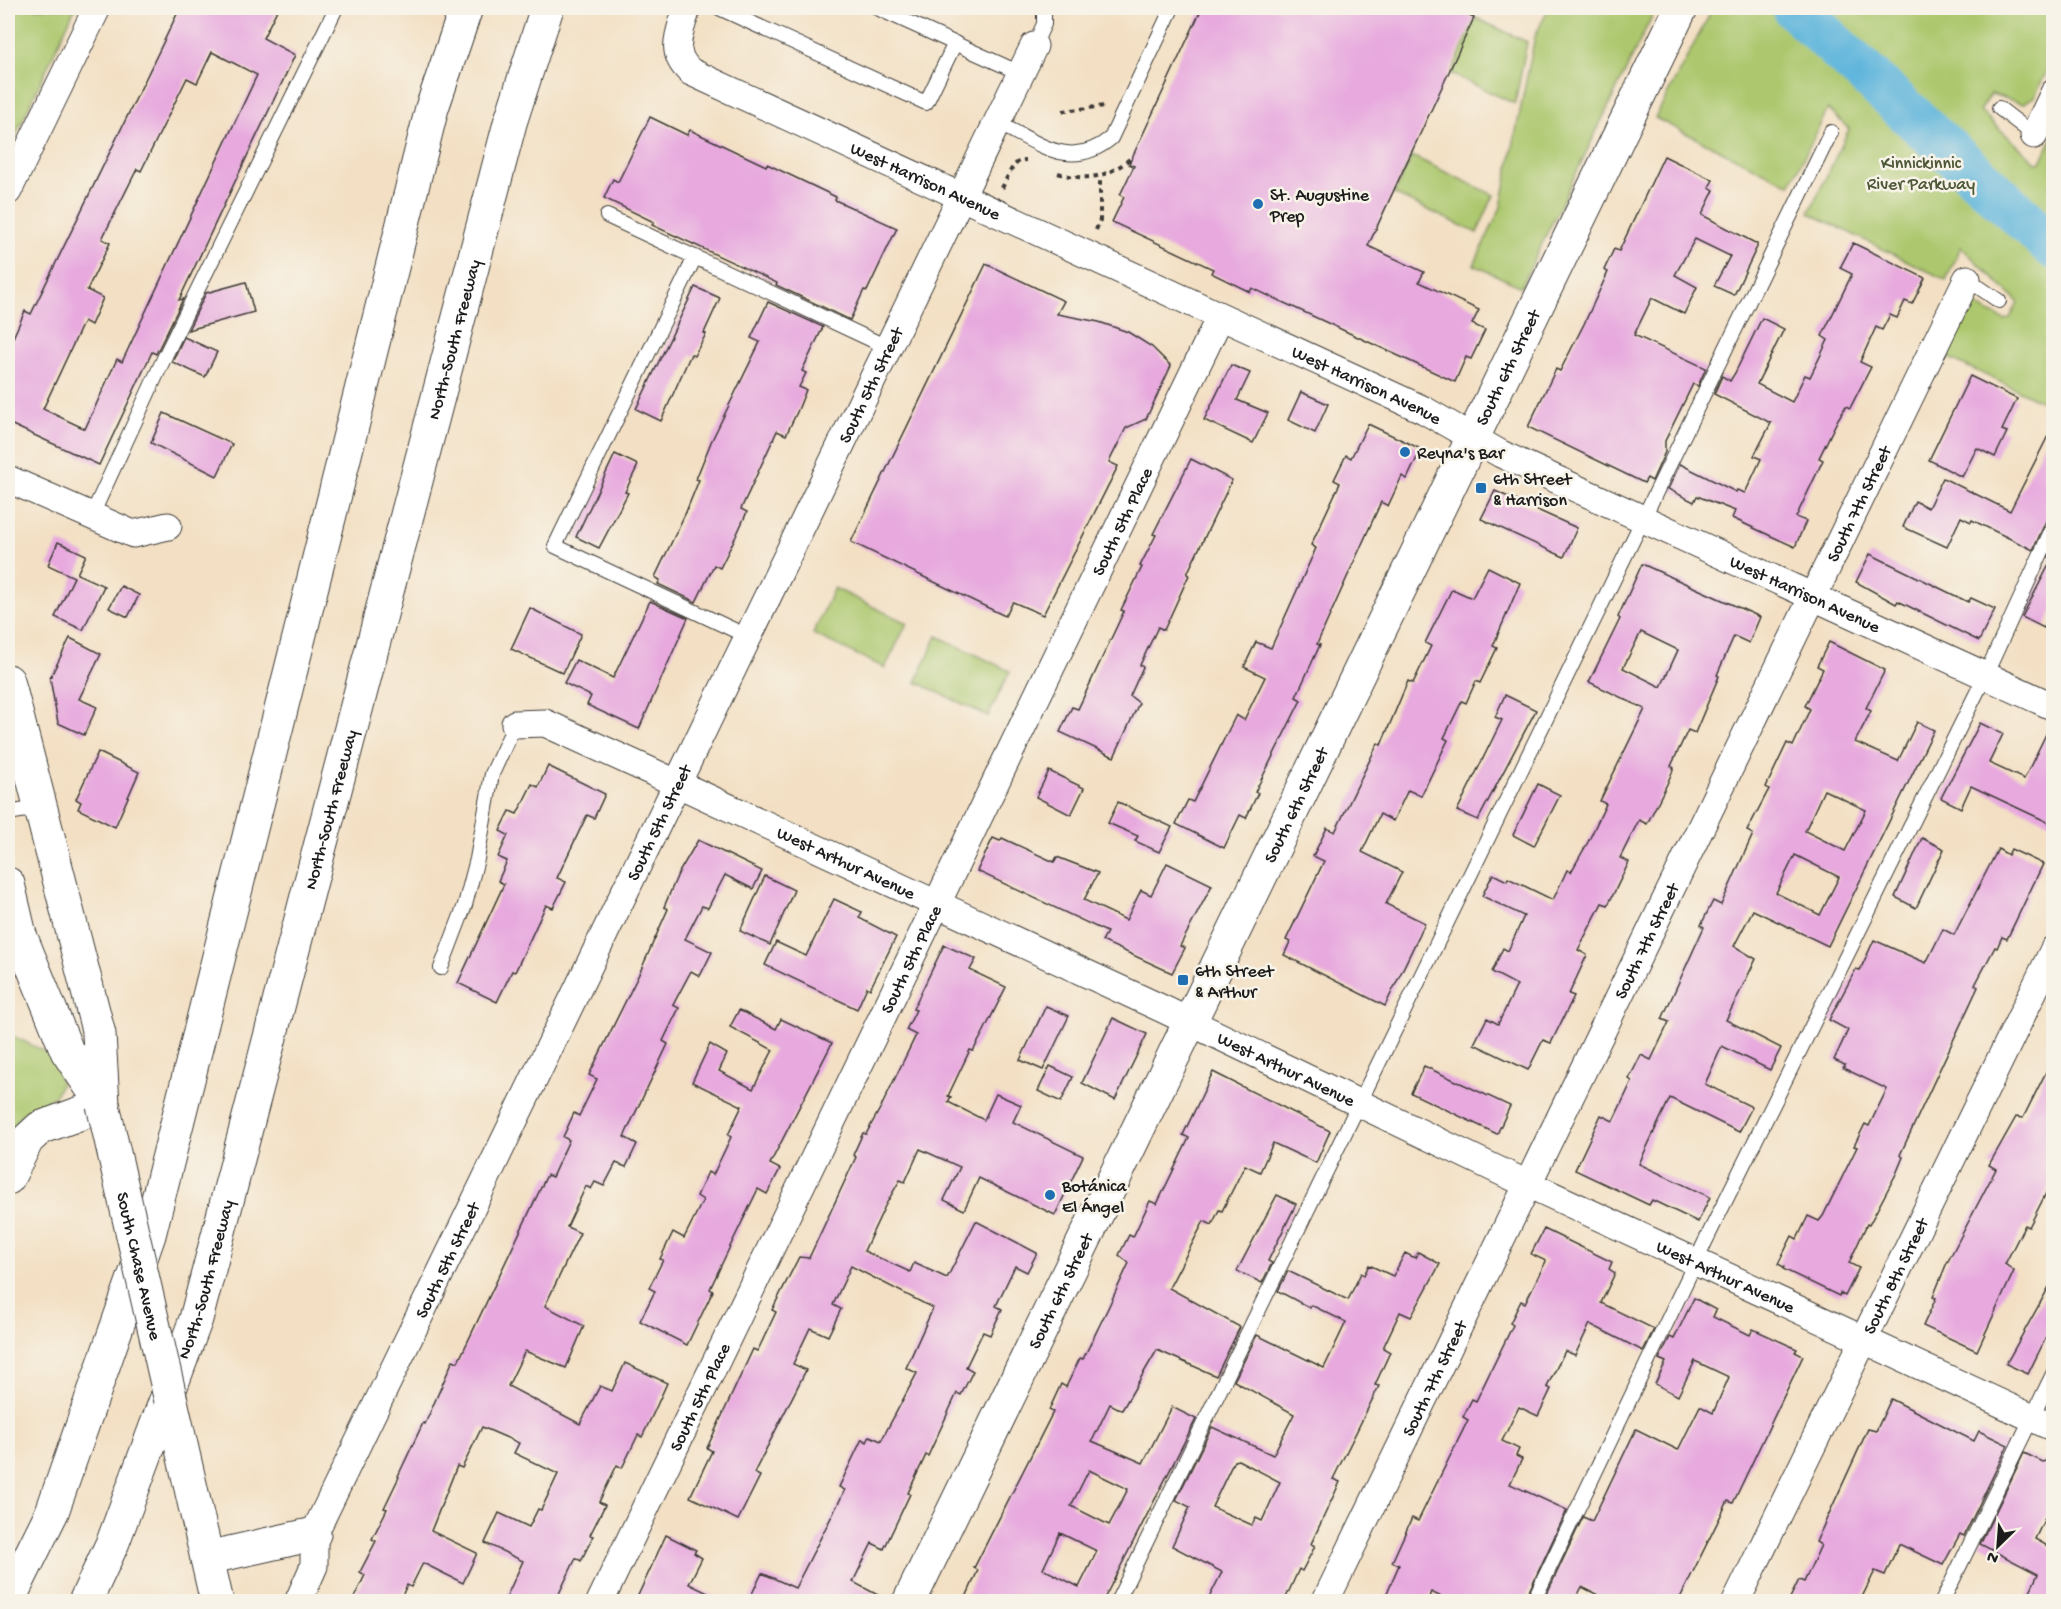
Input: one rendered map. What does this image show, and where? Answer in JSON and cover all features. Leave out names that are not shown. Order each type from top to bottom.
[{"type":"main road","points":[[8,1601],[52,1512],[149,1235],[432,108],[466,8]]},
{"type":"main road","name":"North-South Freeway","points":[[85,1602],[113,1542],[196,1319],[510,123],[548,8]]},
{"type":"main road","name":"South 6th Street","points":[[909,1602],[1681,8]]},
{"type":"main road","name":"South Chase Avenue","points":[[8,681],[23,810],[99,1034],[103,1105],[218,1602]]},
{"type":"main road","name":"South Chase Avenue","points":[[8,884],[20,935],[67,1051],[103,1105]]},
{"type":"main road","points":[[8,1178],[27,1140],[40,1128],[103,1105]]},
{"type":"main road","points":[[207,1558],[314,1534]]},
{"type":"street","points":[[8,191],[98,8]]},
{"type":"street","name":"West Harrison Avenue","points":[[687,8],[676,46],[680,63],[691,72],[1424,410],[1501,454],[2054,707]]},
{"type":"street","name":"South 5th Street","points":[[298,1602],[314,1566],[314,1534],[1034,46]]},
{"type":"street","points":[[2034,135],[2054,93]]},
{"type":"street","name":"South 7th Street","points":[[1324,1602],[1967,279]]},
{"type":"street","name":"South 5th Place","points":[[600,1602],[1220,317]]},
{"type":"street","points":[[8,479],[133,534],[168,526]]},
{"type":"street","name":"West Arthur Avenue","points":[[515,724],[545,723],[937,903],[1359,1105],[2042,1423]]},
{"type":"street","name":"South 8th Street","points":[[1736,1602],[2054,949]]},
{"type":"lane","points":[[92,515],[166,354],[336,8]]},
{"type":"lane","points":[[719,8],[926,103],[955,43]]},
{"type":"lane","points":[[877,8],[1020,73]]},
{"type":"lane","points":[[1034,46],[1044,24],[1044,8]]},
{"type":"lane","points":[[997,123],[1066,154],[1082,154],[1097,149],[1111,138],[1172,8]]},
{"type":"lane","points":[[1999,108],[2034,135]]},
{"type":"lane","points":[[1117,1602],[1831,132]]},
{"type":"lane","points":[[607,216],[889,348]]},
{"type":"lane","points":[[695,257],[555,546],[749,636]]},
{"type":"lane","points":[[1967,279],[1999,301]]},
{"type":"lane","points":[[1533,1602],[1695,1262],[1985,676],[2054,525]]},
{"type":"lane","points":[[441,968],[465,905],[477,860],[492,774],[515,724]]},
{"type":"lane","points":[[1942,1602],[2042,1423],[2054,1372]]},
{"type":"path","points":[[1063,111],[1104,108]]},
{"type":"path","points":[[1095,231],[1100,220],[1100,177]]},
{"type":"green space","points":[[8,8],[75,8],[8,152]]},
{"type":"green space","points":[[1549,8],[1656,8],[1521,287],[1474,265],[1501,207],[1535,36]]},
{"type":"green space","name":"Kinnickinnic River Parkway","points":[[1713,8],[2053,8],[2053,58],[2035,96],[2023,104],[1991,94],[1980,111],[2037,163],[2041,162],[2053,136],[2053,407],[1947,357],[1971,306],[1974,304],[2005,320],[2010,318],[2018,302],[1961,247],[1946,280],[1809,213],[1849,129],[1828,109],[1790,185],[1655,118]]},
{"type":"green space","points":[[1476,18],[1527,42],[1515,104],[1451,74]]},
{"type":"green space","points":[[1412,156],[1494,195],[1477,233],[1394,194]]},
{"type":"green space","points":[[834,588],[907,623],[885,668],[813,634]]},
{"type":"green space","points":[[937,636],[1010,671],[988,716],[916,682]]},
{"type":"green space","points":[[8,1034],[53,1055],[61,1084],[54,1097],[21,1115],[8,1134]]},
{"type":"building","points":[[180,8],[278,8],[263,38],[295,55],[179,300],[183,299],[156,354],[152,352],[99,465],[8,423],[8,349],[25,311],[31,314]],"holes":[[[212,52],[257,75],[122,362],[117,359],[85,429],[43,409],[84,321],[91,325],[103,298],[87,290],[110,243],[102,239],[137,169],[141,171],[187,78],[197,83]]]},
{"type":"building","points":[[1202,8],[1451,8],[1474,18],[1368,246],[1424,272],[1419,282],[1479,310],[1472,324],[1485,330],[1471,359],[1466,357],[1455,382],[1252,288],[1250,292],[1211,273],[1213,269],[1112,222],[1124,197],[1120,195],[1134,166],[1129,164]]},
{"type":"building","points":[[650,117],[687,135],[690,130],[766,166],[767,164],[836,197],[835,200],[897,228],[867,291],[864,290],[850,320],[652,225],[654,222],[604,198],[613,179],[618,182]]},
{"type":"building","points":[[1664,156],[1713,180],[1709,187],[1714,190],[1702,215],[1757,244],[1757,247],[1734,295],[1714,286],[1730,256],[1695,239],[1675,275],[1697,287],[1684,314],[1652,298],[1634,335],[1706,368],[1698,386],[1693,384],[1665,441],[1665,452],[1652,481],[1647,478],[1644,483],[1528,427],[1556,369],[1560,371],[1584,324],[1608,272],[1604,270],[1614,249],[1619,251]]},
{"type":"building","points":[[1853,243],[1925,278],[1912,304],[1905,301],[1897,318],[1890,315],[1882,330],[1876,327],[1860,362],[1871,367],[1850,408],[1846,406],[1838,419],[1819,458],[1823,460],[1796,517],[1806,521],[1795,547],[1732,518],[1735,511],[1697,496],[1694,502],[1668,489],[1680,464],[1736,492],[1737,490],[1745,493],[1761,459],[1754,456],[1771,423],[1714,394],[1722,376],[1730,381],[1762,318],[1784,329],[1757,384],[1792,402],[1805,375],[1810,377],[1828,340],[1822,336],[1852,274],[1840,268]]},
{"type":"building","points":[[986,264],[1064,301],[1057,314],[1099,322],[1128,332],[1152,347],[1171,366],[1146,419],[1126,428],[1109,462],[1118,466],[1043,615],[1013,602],[1005,616],[851,542]]},
{"type":"building","points":[[246,282],[254,312],[188,330],[206,293]]},
{"type":"building","points":[[695,287],[720,298],[704,333],[706,334],[694,356],[691,354],[661,421],[636,409]]},
{"type":"building","points":[[768,302],[823,327],[802,371],[806,373],[799,387],[806,390],[798,410],[786,435],[777,431],[741,509],[747,512],[736,536],[720,568],[714,565],[696,602],[658,584],[660,580],[655,577],[686,512],[711,442],[760,342],[751,338]]},
{"type":"building","points":[[184,337],[217,352],[205,377],[172,362]]},
{"type":"building","points":[[1231,365],[1250,373],[1237,400],[1268,413],[1253,443],[1204,420]]},
{"type":"building","points":[[1970,376],[2017,399],[2002,430],[2007,432],[1995,457],[1977,448],[1962,477],[1929,460]]},
{"type":"building","points":[[1301,392],[1328,404],[1315,433],[1288,420]]},
{"type":"building","points":[[164,413],[232,444],[217,476],[151,443]]},
{"type":"building","points":[[1368,424],[1421,449],[1407,479],[1402,476],[1388,506],[1381,502],[1317,644],[1320,645],[1296,697],[1301,700],[1255,792],[1258,793],[1246,818],[1240,815],[1224,848],[1176,824],[1188,800],[1193,802],[1236,715],[1244,720],[1265,677],[1244,667],[1256,642],[1271,648],[1316,548],[1311,545],[1340,483],[1334,480],[1346,455],[1351,458]]},
{"type":"building","points":[[2054,424],[2054,516],[2046,521],[2033,550],[1972,520],[1971,522],[1961,517],[1947,547],[1903,527],[1915,501],[1928,508],[1943,478],[2010,511]]},
{"type":"building","points":[[615,454],[638,465],[625,492],[628,493],[599,548],[576,537]]},
{"type":"building","points":[[1191,459],[1232,480],[1187,574],[1189,575],[1164,630],[1158,627],[1140,665],[1143,667],[1130,696],[1139,703],[1114,757],[1060,732],[1072,707],[1078,709],[1124,611],[1121,610],[1156,535],[1153,534]]},
{"type":"building","points":[[1495,491],[1577,528],[1564,557],[1481,519]]},
{"type":"building","points":[[58,542],[86,555],[77,574],[104,586],[83,630],[55,617],[74,577],[48,565]]},
{"type":"building","points":[[2054,548],[2054,609],[2044,628],[2022,617],[2052,559],[2049,557]]},
{"type":"building","points":[[1870,554],[1968,602],[1971,598],[1995,609],[1979,641],[1898,601],[1896,604],[1856,582]]},
{"type":"building","points":[[1642,564],[1760,617],[1749,643],[1734,636],[1695,733],[1688,730],[1671,766],[1674,768],[1647,824],[1639,820],[1620,858],[1629,862],[1608,905],[1602,903],[1578,950],[1587,955],[1569,994],[1574,996],[1551,1043],[1543,1040],[1528,1070],[1474,1044],[1487,1018],[1498,1024],[1517,985],[1492,972],[1503,948],[1508,951],[1524,916],[1482,896],[1493,874],[1507,881],[1508,878],[1553,900],[1567,870],[1571,872],[1588,842],[1606,804],[1600,801],[1645,709],[1589,682],[1620,619],[1618,617]],"holes":[[[1641,632],[1678,650],[1661,687],[1623,668]]]},
{"type":"building","points":[[1488,567],[1520,583],[1493,646],[1497,648],[1480,683],[1476,681],[1466,703],[1462,701],[1444,738],[1448,740],[1421,796],[1408,790],[1393,821],[1380,814],[1362,852],[1402,872],[1386,904],[1425,923],[1385,1006],[1284,955],[1290,942],[1286,940],[1324,861],[1313,856],[1327,828],[1335,832],[1378,743],[1381,745],[1408,681],[1413,683],[1431,646],[1425,643],[1452,589],[1472,598]]},
{"type":"building","points":[[121,586],[139,595],[128,617],[109,608]]},
{"type":"building","points":[[650,601],[688,618],[639,729],[587,705],[591,696],[564,683],[576,660],[613,678]]},
{"type":"building","points":[[530,608],[581,634],[563,673],[511,649]]},
{"type":"building","points":[[70,638],[101,654],[79,699],[97,707],[84,735],[58,723],[50,678]]},
{"type":"building","points":[[1829,642],[1885,670],[1866,708],[1871,711],[1855,742],[1898,761],[1917,722],[1934,730],[1828,946],[1753,910],[1734,946],[1756,959],[1726,1020],[1781,1048],[1770,1070],[1722,1046],[1705,1084],[1752,1107],[1739,1132],[1670,1098],[1639,1164],[1710,1197],[1698,1222],[1652,1200],[1649,1205],[1575,1170],[1601,1115],[1613,1121],[1632,1081],[1629,1079],[1641,1055],[1651,1060],[1669,1022],[1662,1019],[1704,927],[1701,925],[1713,901],[1721,905],[1753,834],[1747,831],[1769,789],[1766,787],[1787,743],[1793,746],[1810,709],[1805,706],[1823,669],[1817,666]],"holes":[[[1824,790],[1866,810],[1845,851],[1805,831]],[[1795,855],[1839,877],[1820,915],[1776,893]]]},
{"type":"building","points":[[1505,695],[1536,710],[1478,820],[1457,811],[1502,720],[1495,717]]},
{"type":"building","points":[[2052,722],[2054,825],[1971,786],[1961,808],[1941,798],[1980,723],[2003,734],[1989,763],[2024,779]]},
{"type":"building","points":[[98,752],[139,772],[115,827],[78,809],[81,802],[76,799]]},
{"type":"building","points":[[548,766],[605,794],[594,818],[587,815],[557,878],[566,882],[553,908],[546,905],[515,972],[512,971],[497,1002],[458,983],[504,884],[498,881],[507,861],[498,857],[508,835],[500,831],[510,811],[517,814],[532,784],[538,787]]},
{"type":"building","points":[[1049,771],[1084,788],[1071,815],[1036,797]]},
{"type":"building","points":[[1538,784],[1560,795],[1534,846],[1513,835]]},
{"type":"building","points":[[1118,802],[1172,827],[1159,852],[1135,841],[1138,836],[1108,823]]},
{"type":"building","points":[[993,838],[1000,841],[1002,838],[1054,862],[1057,857],[1098,873],[1084,900],[1126,920],[1141,890],[1151,895],[1167,863],[1212,885],[1180,946],[1185,948],[1172,973],[1102,941],[1107,932],[977,871]]},
{"type":"building","points":[[1922,838],[1944,849],[1916,908],[1895,897]]},
{"type":"building","points":[[698,840],[762,871],[753,889],[725,875],[708,908],[702,906],[685,939],[712,952],[700,976],[691,971],[673,1005],[679,1008],[663,1041],[668,1044],[624,1137],[637,1144],[626,1167],[616,1163],[604,1186],[595,1182],[591,1189],[586,1186],[567,1227],[580,1233],[545,1306],[584,1326],[566,1368],[525,1351],[508,1386],[580,1424],[600,1386],[612,1391],[625,1363],[667,1383],[654,1412],[642,1437],[638,1435],[622,1468],[617,1465],[599,1502],[605,1505],[590,1535],[593,1536],[581,1561],[576,1558],[555,1602],[504,1602],[523,1561],[485,1543],[499,1513],[529,1527],[538,1509],[541,1510],[558,1474],[514,1453],[519,1443],[482,1427],[462,1468],[457,1466],[431,1531],[477,1553],[463,1583],[423,1563],[411,1587],[407,1585],[399,1602],[352,1602],[365,1575],[360,1572],[376,1541],[372,1539],[387,1509],[384,1508],[398,1476],[423,1423],[425,1424],[453,1360],[458,1362],[547,1175],[552,1177],[569,1140],[563,1137],[574,1113],[579,1116],[597,1079],[589,1075],[668,909],[664,907],[678,874]]},
{"type":"building","points":[[1998,849],[2008,855],[2011,849],[2043,864],[2007,939],[2002,937],[1997,948],[1995,947],[1975,985],[1978,987],[1900,1155],[1903,1157],[1896,1174],[1869,1225],[1867,1224],[1849,1263],[1859,1268],[1845,1296],[1840,1293],[1839,1296],[1783,1269],[1784,1267],[1778,1264],[1792,1236],[1797,1239],[1808,1216],[1819,1221],[1823,1216],[1857,1147],[1854,1146],[1865,1124],[1869,1126],[1887,1089],[1843,1068],[1845,1065],[1834,1060],[1848,1030],[1829,1020],[1856,969],[1860,970],[1874,940],[1926,963],[1943,929],[1954,935]]},
{"type":"building","points":[[765,876],[794,890],[770,945],[740,931]]},
{"type":"building","points":[[834,899],[862,912],[859,918],[896,937],[870,989],[867,987],[857,1009],[765,965],[776,942],[806,956]]},
{"type":"building","points":[[944,945],[976,959],[970,970],[1006,987],[973,1051],[970,1050],[948,1096],[951,1097],[948,1102],[984,1120],[996,1094],[1021,1105],[1013,1122],[1083,1156],[1055,1215],[979,1178],[964,1210],[944,1200],[960,1167],[920,1149],[905,1182],[900,1180],[885,1206],[864,1251],[910,1272],[914,1263],[947,1278],[976,1221],[1037,1253],[1027,1272],[1015,1266],[996,1306],[1002,1309],[990,1335],[983,1332],[966,1367],[973,1371],[961,1395],[957,1393],[928,1456],[926,1455],[884,1549],[872,1543],[853,1582],[891,1602],[748,1602],[762,1573],[795,1588],[845,1490],[839,1487],[862,1439],[867,1442],[870,1436],[881,1441],[917,1373],[906,1368],[933,1308],[851,1266],[833,1305],[841,1309],[828,1336],[810,1328],[793,1364],[806,1370],[754,1473],[760,1476],[738,1520],[690,1497],[712,1451],[707,1448],[753,1349],[757,1351],[759,1348],[776,1312],[772,1310],[799,1257],[809,1258],[856,1157],[853,1155],[863,1133],[866,1134],[882,1105],[916,1035],[906,1030],[916,1010],[913,1009]]},
{"type":"building","points":[[1046,1006],[1069,1016],[1043,1070],[1020,1060]]},
{"type":"building","points":[[739,1010],[776,1029],[781,1019],[832,1043],[770,1164],[780,1169],[767,1194],[758,1189],[710,1289],[713,1291],[687,1345],[640,1321],[655,1291],[649,1288],[663,1260],[660,1259],[673,1232],[684,1238],[703,1200],[697,1196],[708,1172],[713,1175],[731,1137],[728,1135],[742,1106],[692,1082],[710,1044],[727,1054],[719,1071],[753,1089],[773,1050],[730,1027]]},
{"type":"building","points":[[1113,1018],[1147,1034],[1115,1100],[1082,1083]]},
{"type":"building","points":[[2054,1056],[2054,1177],[2029,1227],[2025,1225],[2005,1264],[2014,1271],[1977,1351],[1923,1326],[1936,1298],[1933,1297],[1946,1265],[1996,1169],[1989,1165],[2016,1117],[2023,1118]]},
{"type":"building","points":[[1050,1066],[1073,1077],[1061,1102],[1038,1091]]},
{"type":"building","points":[[1424,1066],[1510,1106],[1497,1134],[1411,1093]]},
{"type":"building","points":[[1213,1072],[1330,1131],[1316,1163],[1273,1143],[1260,1172],[1245,1165],[1222,1211],[1219,1210],[1212,1225],[1204,1221],[1169,1288],[1240,1327],[1216,1376],[1157,1350],[1122,1410],[1110,1404],[1092,1441],[1143,1463],[1172,1407],[1196,1419],[1104,1599],[1108,1602],[964,1602],[978,1570],[974,1568],[1053,1412],[1049,1410],[1061,1384],[1066,1387],[1080,1358],[1083,1359],[1129,1263],[1119,1255],[1129,1235],[1133,1237],[1150,1201],[1157,1204],[1189,1138],[1183,1135]],"holes":[[[1089,1470],[1128,1489],[1109,1525],[1071,1506]],[[1060,1533],[1097,1551],[1079,1587],[1043,1569]]]},
{"type":"building","points":[[1277,1195],[1296,1204],[1268,1261],[1272,1263],[1262,1283],[1237,1271]]},
{"type":"building","points":[[1544,1229],[1612,1262],[1609,1269],[1615,1273],[1601,1303],[1654,1329],[1643,1351],[1590,1324],[1575,1355],[1565,1351],[1547,1387],[1551,1389],[1538,1416],[1519,1407],[1502,1441],[1519,1449],[1516,1456],[1522,1459],[1510,1484],[1567,1510],[1524,1602],[1450,1601],[1431,1592],[1427,1602],[1383,1602],[1399,1565],[1392,1562],[1412,1518],[1418,1521],[1468,1420],[1463,1417],[1472,1399],[1476,1401],[1513,1325],[1510,1323],[1521,1301],[1525,1303],[1546,1261],[1531,1254]]},
{"type":"building","points":[[1418,1252],[1440,1264],[1411,1317],[1400,1312],[1383,1348],[1390,1352],[1375,1385],[1379,1386],[1333,1479],[1340,1482],[1311,1544],[1315,1546],[1302,1571],[1299,1569],[1284,1602],[1207,1602],[1222,1572],[1172,1546],[1190,1507],[1176,1500],[1212,1427],[1273,1455],[1294,1414],[1234,1381],[1257,1335],[1324,1368],[1346,1322],[1311,1305],[1310,1308],[1278,1291],[1288,1271],[1348,1300],[1361,1273],[1364,1275],[1369,1265],[1393,1276],[1405,1253],[1415,1258]],"holes":[[[1238,1460],[1280,1482],[1262,1521],[1256,1518],[1252,1525],[1212,1507],[1234,1461]]]},
{"type":"building","points":[[2054,1278],[2054,1321],[2028,1374],[2006,1364]]},
{"type":"building","points":[[1694,1298],[1716,1310],[1713,1317],[1750,1335],[1753,1329],[1797,1349],[1795,1352],[1803,1356],[1733,1503],[1728,1501],[1678,1602],[1612,1602],[1582,1587],[1574,1602],[1543,1602],[1583,1517],[1592,1521],[1636,1429],[1678,1450],[1700,1406],[1713,1413],[1729,1377],[1695,1361],[1678,1396],[1655,1384],[1666,1362],[1659,1359],[1670,1337],[1674,1339]]},
{"type":"building","points":[[1891,1399],[1974,1441],[1979,1431],[2008,1445],[1964,1536],[1960,1534],[1943,1565],[1899,1544],[1885,1575],[1875,1571],[1860,1601],[1788,1602],[1799,1580],[1804,1582],[1821,1545],[1816,1542],[1868,1429],[1876,1431]]},
{"type":"building","points":[[2024,1453],[2043,1462],[2054,1459],[2054,1499],[2035,1539],[2051,1548],[2054,1542],[2054,1602],[2025,1602],[2038,1574],[1980,1544]]},
{"type":"building","points":[[666,1535],[696,1550],[694,1553],[702,1558],[689,1584],[726,1602],[635,1602]]},
{"type":"waterway","points":[[1794,8],[2054,247]]},
{"type":"place","name":"St. Augustine Prep","points":[[1258,204]]},
{"type":"place","name":"Reyna's Bar","points":[[1405,452]]},
{"type":"place","name":"6th Street & Harrison","points":[[1481,488]]},
{"type":"place","name":"6th Street & Arthur","points":[[1183,980]]},
{"type":"place","name":"Botánica El Ángel","points":[[1050,1195]]}]
